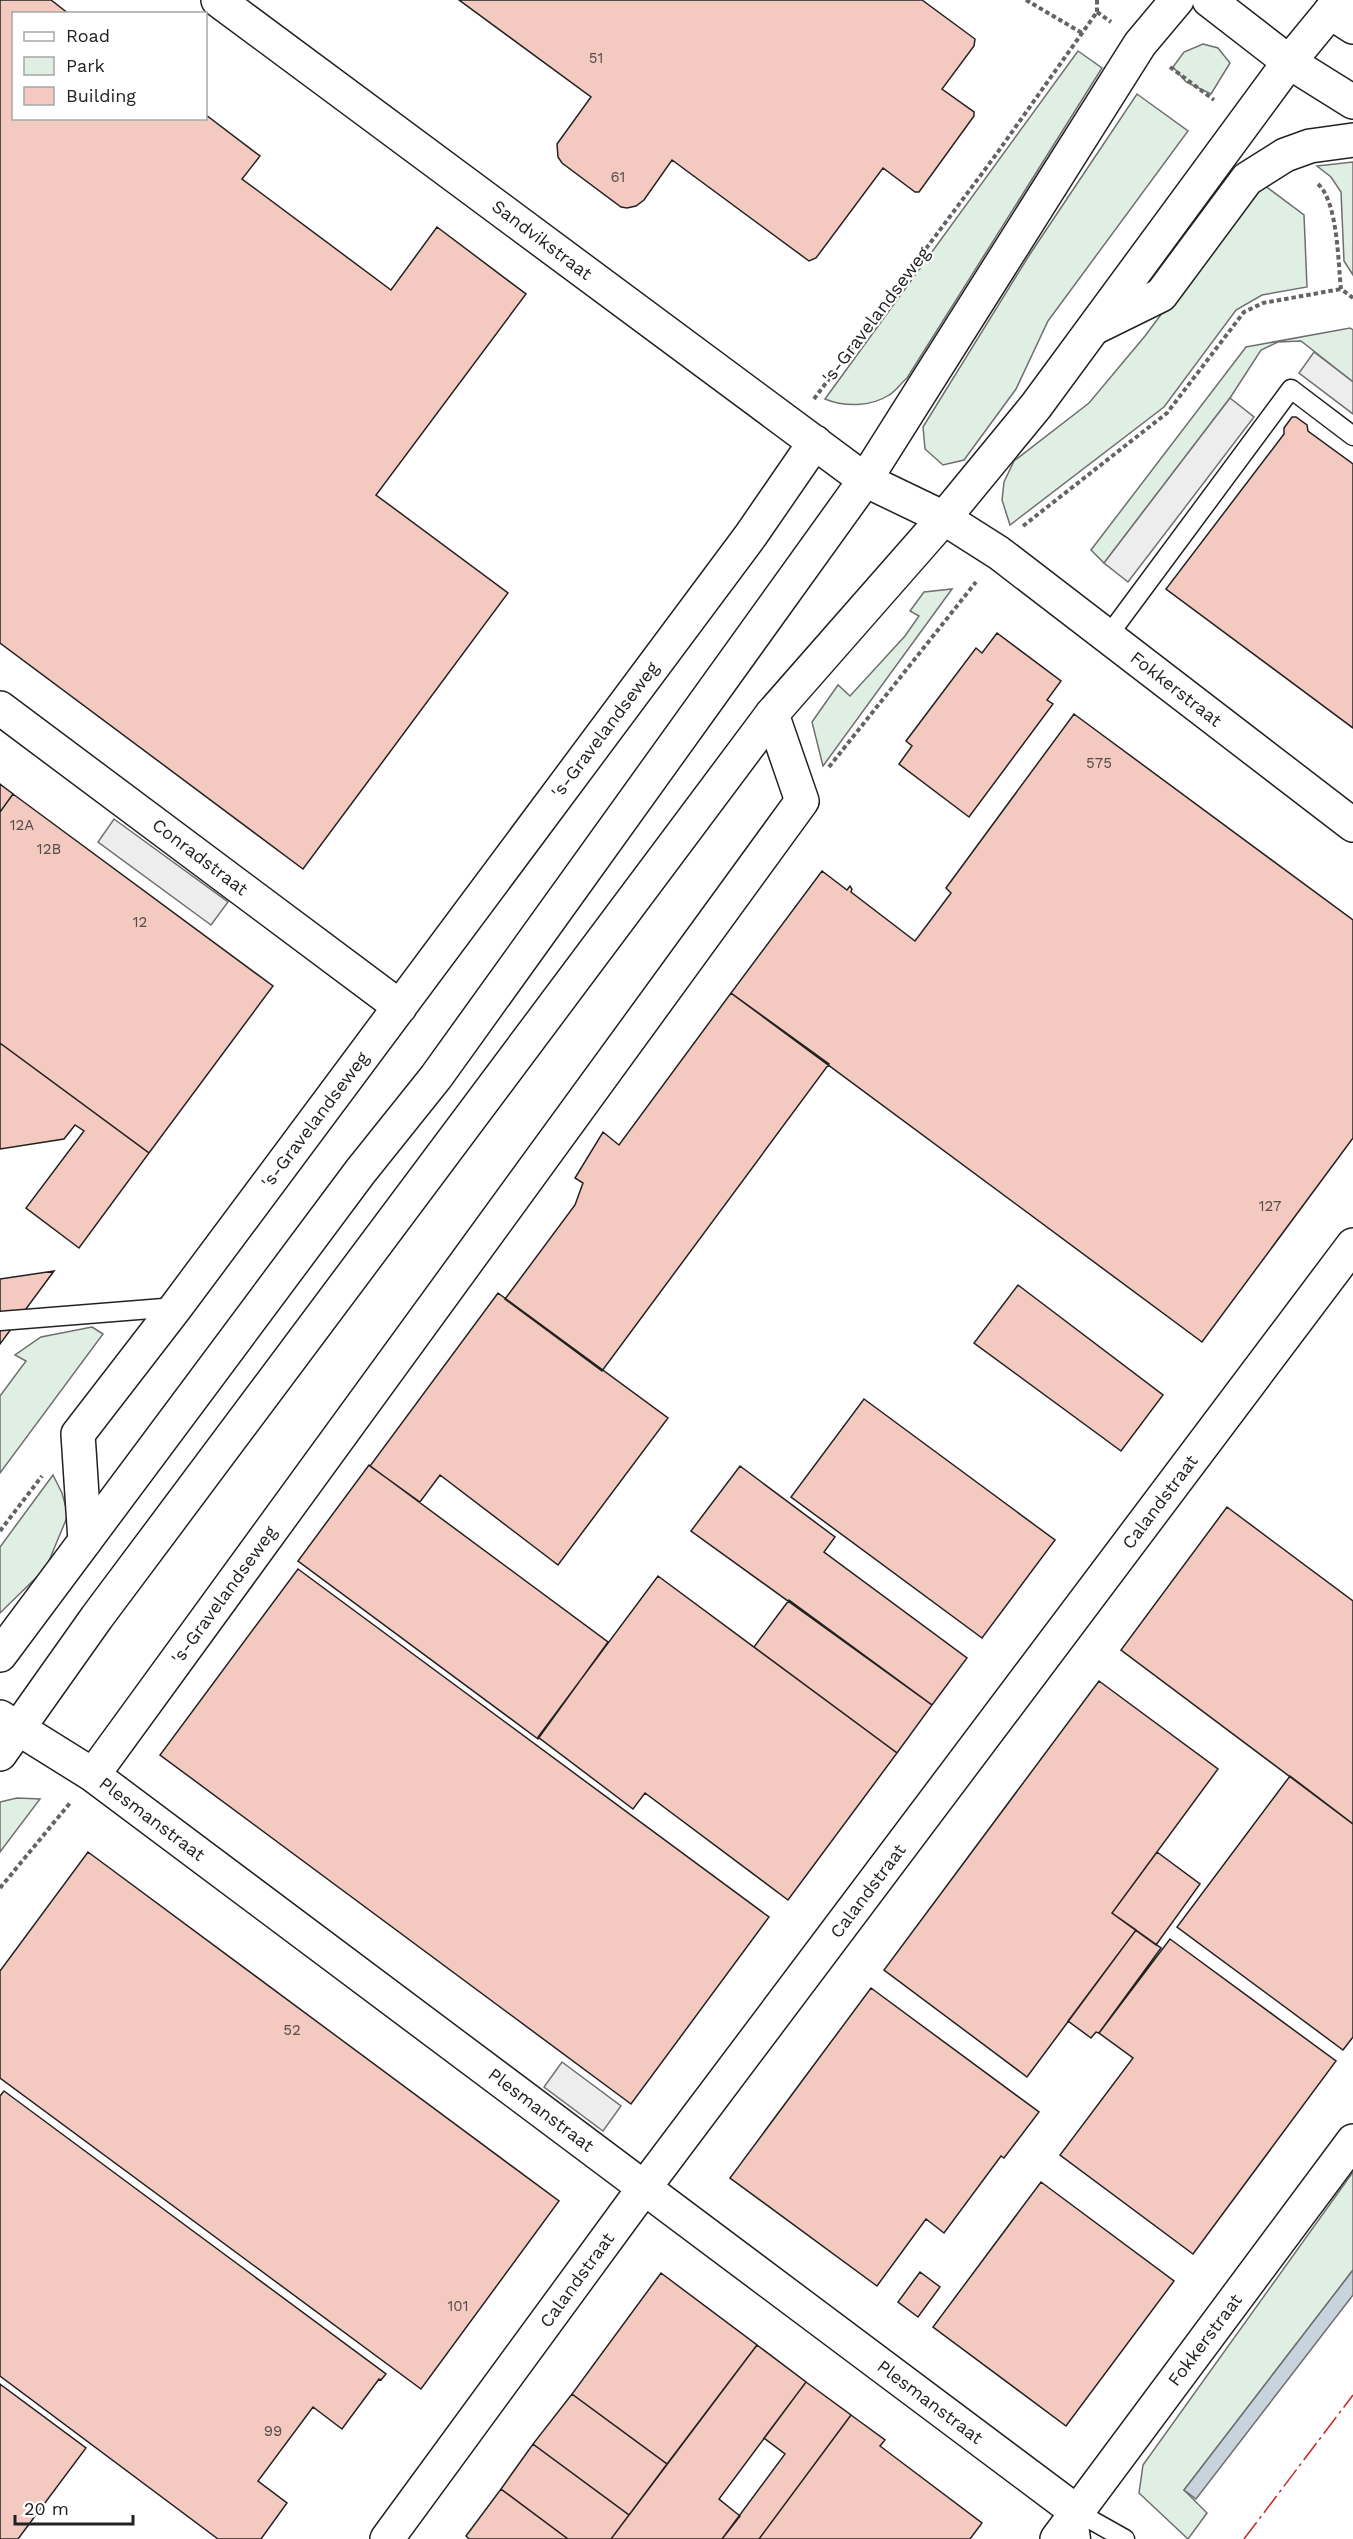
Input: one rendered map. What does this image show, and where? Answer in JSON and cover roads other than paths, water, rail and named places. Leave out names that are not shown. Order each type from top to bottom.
[{"type":"main road","name":"Sandvikstraat","points":[[218,0],[865,480]]},
{"type":"main road","points":[[0,1655],[360,1172],[436,1077],[865,480],[1140,44],[1177,0]]},
{"type":"main road","points":[[1209,0],[1289,62],[1353,102]]},
{"type":"main road","points":[[6,1733],[97,1617],[772,714],[944,518],[1036,406],[1289,62],[1334,10]]},
{"type":"main road","points":[[1094,328],[1161,295],[1247,179],[1293,152],[1310,146],[1353,140]]},
{"type":"main road","name":"'s-Gravelandseweg","points":[[85,1541],[78,1434],[176,1307],[751,535],[815,442]]},
{"type":"main road","points":[[865,480],[944,518]]},
{"type":"main road","name":"Fokkerstraat","points":[[944,518],[999,553],[1353,825]]},
{"type":"main road","name":"Conradstraat","points":[[0,708],[400,1007]]},
{"type":"main road","name":"'s-Gravelandseweg","points":[[93,1775],[802,801],[772,714]]},
{"type":"main road","name":"Calandstraat","points":[[387,2539],[644,2188],[1353,1245]]},
{"type":"main road","name":"Plesmanstraat","points":[[6,1733],[93,1775],[644,2188],[1079,2525]]},
{"type":"main road","name":"Fokkerstraat","points":[[1057,2539],[1079,2525],[1353,2141]]},
{"type":"lane","points":[[1108,636],[1291,389],[1353,436]]},
{"type":"lane","points":[[0,1321],[176,1307]]},
{"type":"lane","points":[[1079,2525],[1125,2539]]}]
